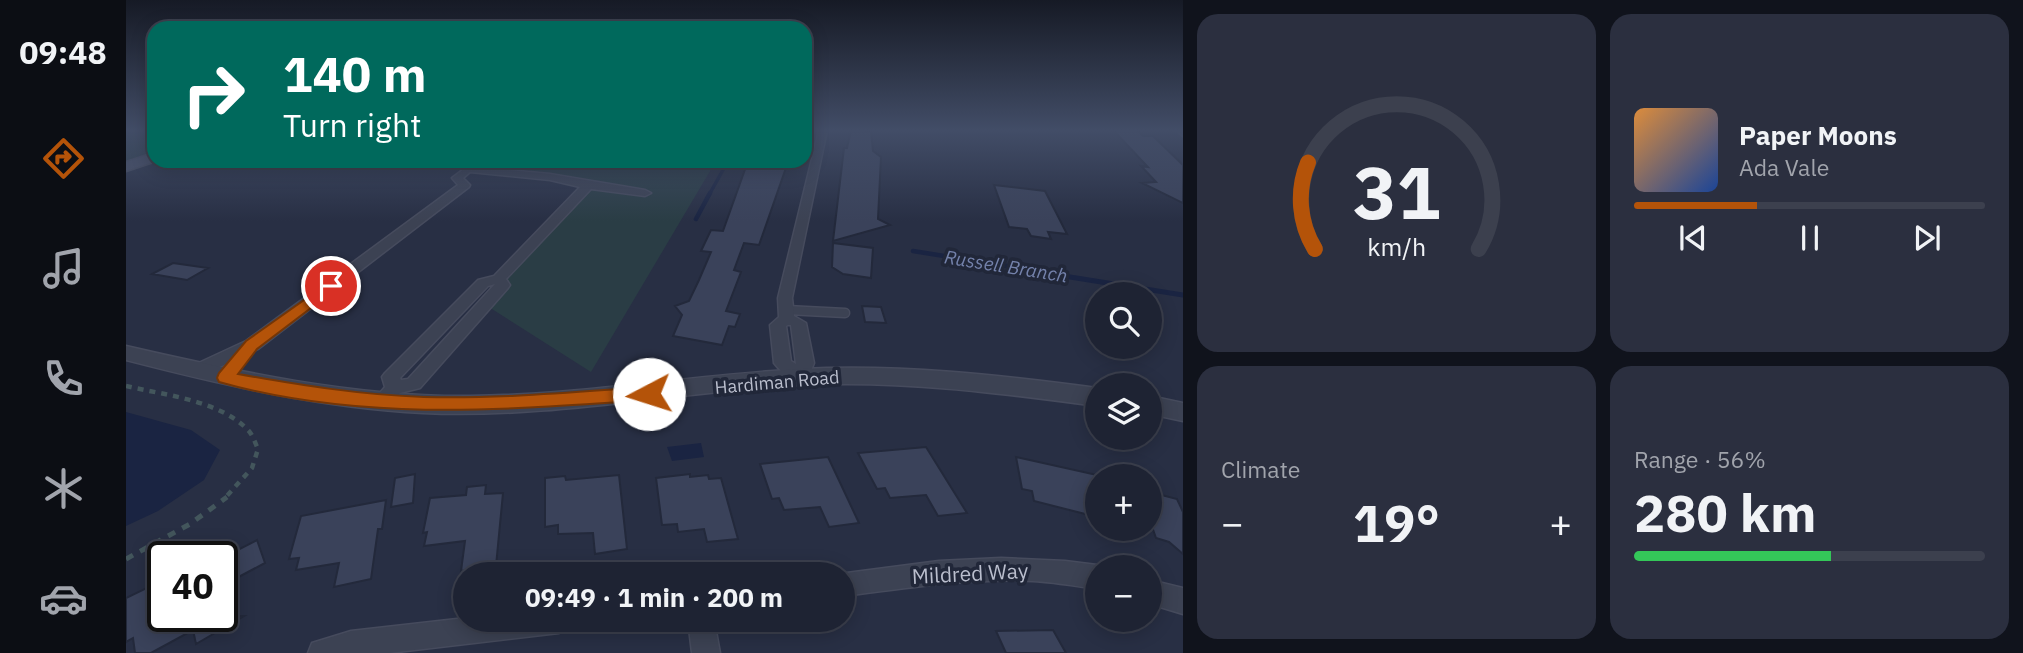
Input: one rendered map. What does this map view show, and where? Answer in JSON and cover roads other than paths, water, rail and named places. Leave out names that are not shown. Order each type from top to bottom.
[{"type":"main road","points":[[126,167],[143,160]]},
{"type":"street","points":[[801,377],[783,363],[778,325],[787,314],[785,298],[816,160]]},
{"type":"street","points":[[196,370],[251,345],[465,185],[457,178],[468,169],[550,177],[588,186],[645,193]]},
{"type":"street","points":[[389,394],[414,384],[503,285],[499,278],[588,186]]},
{"type":"street","points":[[226,378],[251,345]]},
{"type":"street","name":"Hardiman Road","points":[[126,353],[226,378],[329,397],[389,394],[423,404],[490,404],[623,396],[801,377],[927,377],[1012,384],[1085,395]]},
{"type":"street","points":[[1162,408],[1183,412]]},
{"type":"street","name":"Mildred Way","points":[[855,583],[969,568],[1035,568],[1085,575]]},
{"type":"street","points":[[1162,597],[1181,606]]},
{"type":"street","points":[[322,653],[351,644],[455,632]]},
{"type":"street","points":[[703,632],[706,653]]},
{"type":"lane","points":[[787,314],[845,313]]},
{"type":"water","points":[[126,412],[191,430],[220,450],[204,480],[158,511],[126,526]]},
{"type":"water","points":[[701,443],[704,457],[672,461],[667,447]]},
{"type":"waterway","name":"Russell Branch","points":[[709,195],[724,168]]},
{"type":"waterway","name":"Russell Branch","points":[[696,219],[710,193]]},
{"type":"waterway","name":"Russell Branch","points":[[913,251],[1056,274]]},
{"type":"waterway","name":"Russell Branch","points":[[1045,273],[1183,295]]}]
